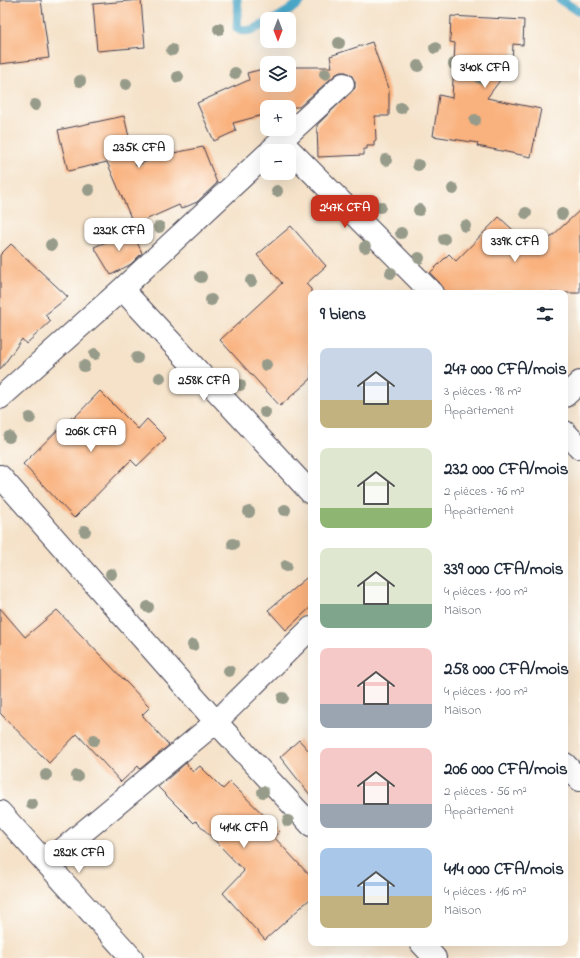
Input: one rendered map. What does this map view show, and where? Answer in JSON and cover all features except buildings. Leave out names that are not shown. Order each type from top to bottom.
[{"type":"street","points":[[278,144],[343,84]]},
{"type":"street","points":[[0,398],[122,289],[260,161]]},
{"type":"street","points":[[296,170],[429,290]]},
{"type":"street","points":[[122,289],[308,489]]},
{"type":"street","points":[[568,393],[580,382]]},
{"type":"street","points":[[568,435],[580,448]]},
{"type":"street","points":[[0,476],[216,722],[308,822]]},
{"type":"street","points":[[46,863],[216,722],[308,631]]},
{"type":"street","points":[[568,767],[580,780]]},
{"type":"street","points":[[0,812],[132,958]]},
{"type":"street","points":[[424,946],[435,958]]},
{"type":"waterway","points":[[237,0],[237,28],[248,31],[260,26]]},
{"type":"waterway","points":[[287,12],[302,0]]},
{"type":"waterway","points":[[560,0],[580,12]]}]
